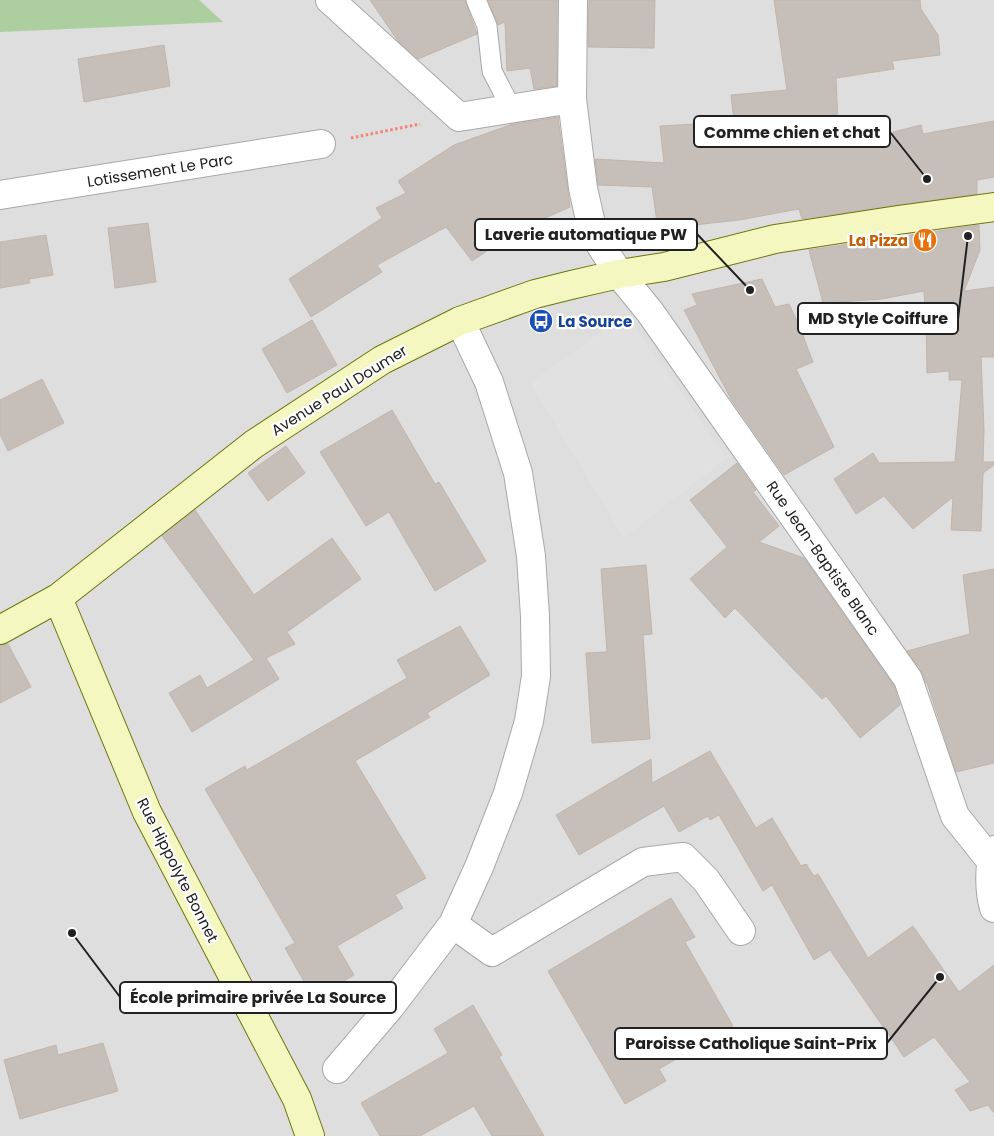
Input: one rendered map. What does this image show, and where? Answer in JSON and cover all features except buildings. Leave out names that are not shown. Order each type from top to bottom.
[{"type":"main road","name":"Avenue Paul Doumer","points":[[0,630],[58,598],[254,444],[382,360],[460,321],[535,294],[619,274],[664,267],[775,239],[994,207]]},
{"type":"main road","name":"Rue Hippolyte Bonnet","points":[[58,598],[147,812],[297,1100],[310,1136]]},
{"type":"street","points":[[330,0],[459,117],[572,99]]},
{"type":"street","name":"Rue Jean-Baptiste Blanc","points":[[573,0],[572,99],[583,188],[593,234],[619,274],[650,312],[908,678],[955,816],[992,856]]},
{"type":"street","name":"Lotissement Le Parc","points":[[0,195],[321,144]]},
{"type":"street","points":[[337,1069],[390,1007],[453,924],[479,867],[508,793],[529,721],[536,676],[535,616],[531,556],[518,473],[489,382],[460,321]]},
{"type":"street","points":[[992,856],[992,901],[994,908]]},
{"type":"street","points":[[453,924],[492,952],[643,862],[683,858],[706,880],[741,931]]},
{"type":"lane","points":[[476,0],[487,26],[492,71],[511,108]]},
{"type":"path","points":[[321,144],[459,117]]},
{"type":"shaded area","points":[[0,0],[994,0],[994,1136],[0,1136]]},
{"type":"shaded area","points":[[626,314],[727,458],[624,538],[530,383]]},
{"type":"green space","points":[[0,0],[199,0],[223,22],[0,32]]},
{"type":"place","name":"Comme chien et chat","points":[[927,179]]},
{"type":"place","name":"MD Style Coiffure","points":[[968,236]]},
{"type":"place","name":"La Pizza","points":[[925,240]]},
{"type":"place","name":"Laverie automatique PW","points":[[750,290]]},
{"type":"place","name":"La Source","points":[[541,321]]},
{"type":"place","name":"École primaire privée La Source","points":[[72,933]]},
{"type":"place","name":"Paroisse Catholique Saint-Prix","points":[[940,977]]}]
